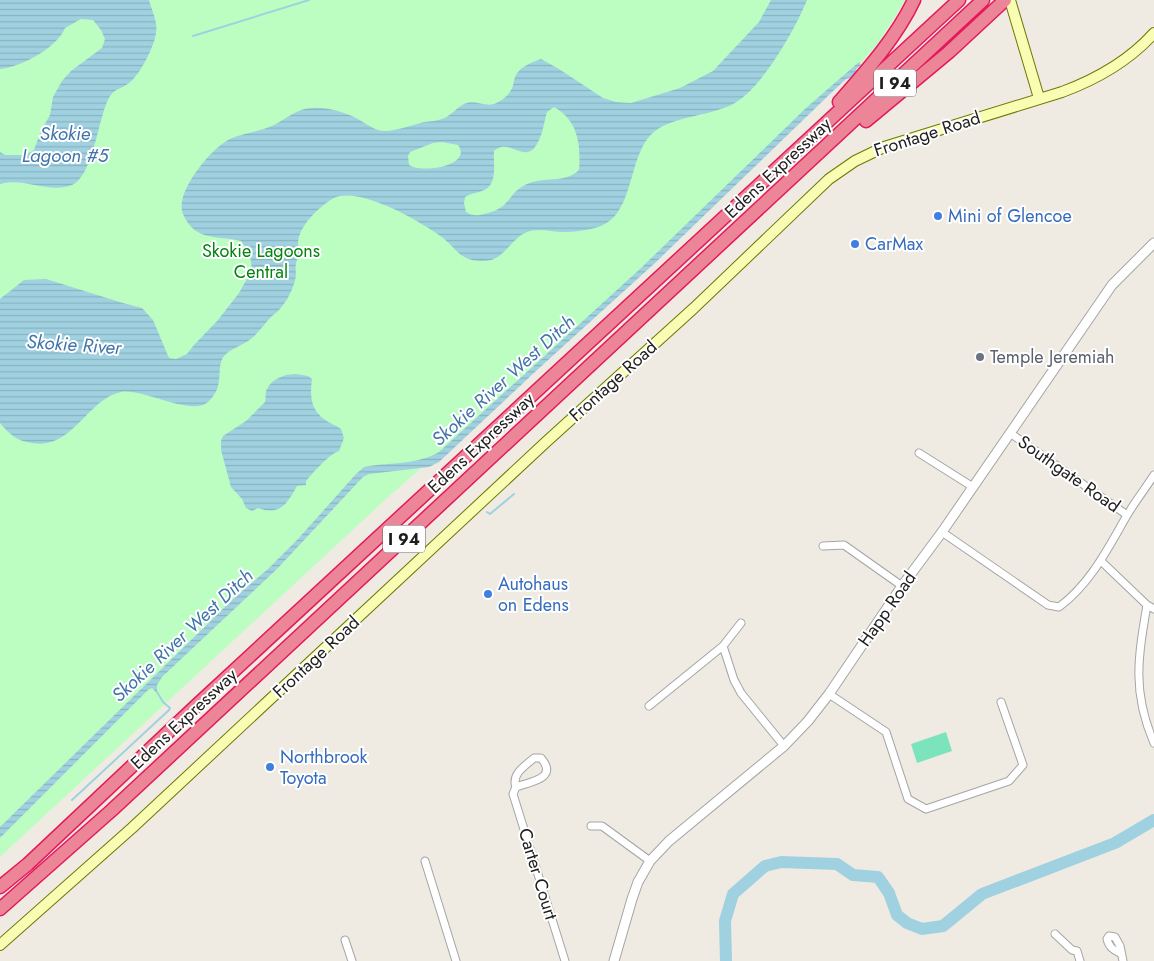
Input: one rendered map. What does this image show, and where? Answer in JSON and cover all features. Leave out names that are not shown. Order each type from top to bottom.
[{"type":"highway","points":[[795,152],[867,70],[898,29],[914,0]]},
{"type":"highway","name":"Edens Expressway","points":[[0,887],[28,864],[198,704],[959,0]]},
{"type":"highway","name":"Edens Expressway","points":[[0,909],[119,803],[984,0]]},
{"type":"highway","points":[[806,166],[871,116],[1009,2]]},
{"type":"main road","points":[[1009,2],[1039,98]]},
{"type":"main road","name":"Frontage Road","points":[[0,945],[132,828],[546,442],[694,308],[829,179],[855,161],[884,147],[1076,86],[1099,76],[1125,60],[1154,33]]},
{"type":"street","name":"Happ Road","points":[[614,961],[632,898],[638,882],[650,861],[669,841],[784,746],[808,721],[829,694],[902,586],[973,488],[1112,285],[1153,247]]},
{"type":"street","name":"Southgate Road","points":[[1010,433],[1127,515]]},
{"type":"street","points":[[918,453],[973,488]]},
{"type":"street","points":[[942,532],[1048,605],[1060,607],[1071,598],[1102,561],[1127,515],[1154,475]]},
{"type":"street","points":[[822,546],[844,545],[902,586]]},
{"type":"street","points":[[1102,561],[1151,607],[1139,652],[1138,678],[1143,710],[1154,744]]},
{"type":"street","points":[[649,706],[723,646],[741,623]]},
{"type":"street","points":[[723,646],[734,680],[741,693],[784,746]]},
{"type":"street","points":[[829,694],[886,732],[908,799],[926,809],[1010,780],[1023,765],[1001,702]]},
{"type":"street","name":"Carter Court","points":[[516,787],[543,777],[546,771],[546,764],[541,758],[534,758],[516,774],[514,781],[516,787],[513,794],[565,961]]},
{"type":"street","points":[[591,826],[602,826],[650,861]]},
{"type":"street","points":[[425,861],[456,961]]},
{"type":"street","points":[[1055,934],[1072,950],[1077,951],[1080,961]]},
{"type":"street","points":[[345,940],[352,961]]},
{"type":"street","points":[[1120,953],[1123,961]]},
{"type":"green space","name":"Skokie Lagoons Central","points":[[0,0],[905,0],[880,41],[860,64],[473,425],[386,499],[0,857]]},
{"type":"green space","points":[[946,732],[952,751],[917,763],[911,744]]},
{"type":"water","name":"Skokie Lagoon #5","points":[[0,0],[149,0],[155,21],[155,39],[142,67],[133,79],[109,97],[85,171],[79,180],[72,185],[54,188],[18,182],[0,184],[0,152],[5,155],[26,155],[34,150],[41,131],[50,115],[53,97],[62,81],[71,71],[102,48],[105,39],[93,20],[81,19],[65,28],[54,43],[37,55],[18,65],[0,69]]},
{"type":"water","name":"Skokie River","points":[[771,0],[807,0],[785,44],[752,89],[729,106],[671,123],[655,131],[646,141],[640,153],[626,196],[620,208],[612,219],[601,226],[572,232],[530,231],[518,238],[498,257],[492,260],[476,261],[463,256],[429,229],[387,206],[356,196],[343,196],[332,199],[316,212],[302,229],[298,242],[299,258],[297,259],[296,275],[287,299],[252,338],[224,356],[221,361],[217,390],[208,402],[200,406],[190,406],[141,394],[121,392],[109,396],[69,432],[58,439],[46,443],[32,443],[18,439],[0,423],[0,299],[24,280],[46,279],[142,308],[153,320],[169,358],[176,359],[187,354],[218,320],[239,293],[252,270],[250,254],[241,241],[208,236],[194,229],[183,214],[182,205],[184,195],[195,173],[212,153],[228,140],[279,123],[307,108],[323,108],[340,112],[383,131],[440,120],[468,103],[490,105],[499,102],[510,92],[518,72],[530,63],[541,59],[603,98],[616,102],[631,103],[680,88],[713,71],[759,22]],"holes":[[[554,107],[562,112],[573,126],[578,143],[579,170],[567,177],[540,180],[527,184],[516,192],[504,205],[493,212],[481,215],[466,212],[465,197],[484,190],[491,183],[494,173],[494,151],[500,147],[523,152],[533,149],[541,135],[547,112]],[[442,142],[458,145],[461,152],[459,158],[444,166],[435,168],[416,168],[409,165],[408,156],[410,152],[433,143]]]},
{"type":"water","points":[[859,62],[861,65],[856,69],[858,72],[853,77],[846,79],[655,263],[439,462],[429,467],[369,474],[363,477],[277,569],[162,677],[157,685],[157,693],[152,688],[148,690],[0,838],[0,827],[232,600],[268,569],[298,539],[356,474],[364,467],[414,461],[439,452],[641,268],[806,108]]},
{"type":"water","points":[[296,374],[308,376],[312,379],[311,396],[316,411],[341,429],[344,438],[339,451],[321,464],[306,481],[306,485],[297,486],[282,507],[272,510],[258,508],[252,511],[246,508],[242,499],[231,487],[221,450],[221,441],[223,436],[246,421],[265,402],[266,390],[272,382],[284,376]]},
{"type":"waterway","points":[[193,36],[309,0]]},
{"type":"waterway","points":[[487,512],[490,514],[514,494]]},
{"type":"waterway","points":[[72,800],[169,710],[170,708],[163,702],[157,692]]},
{"type":"waterway","points":[[726,961],[725,921],[733,894],[765,866],[781,862],[837,864],[853,875],[878,877],[889,893],[897,915],[907,923],[922,929],[943,926],[982,894],[1115,843],[1154,820]]},
{"type":"place","name":"Mini of Glencoe","points":[[938,216]]},
{"type":"place","name":"CarMax","points":[[855,244]]},
{"type":"place","name":"Temple Jeremiah","points":[[980,357]]},
{"type":"place","name":"Autohaus on Edens","points":[[488,594]]},
{"type":"place","name":"Northbrook Toyota","points":[[270,767]]},
{"type":"water label","name":"Skokie River West Ditch","points":[[503,380]]},
{"type":"water label","name":"Skokie River West Ditch","points":[[182,635]]}]
